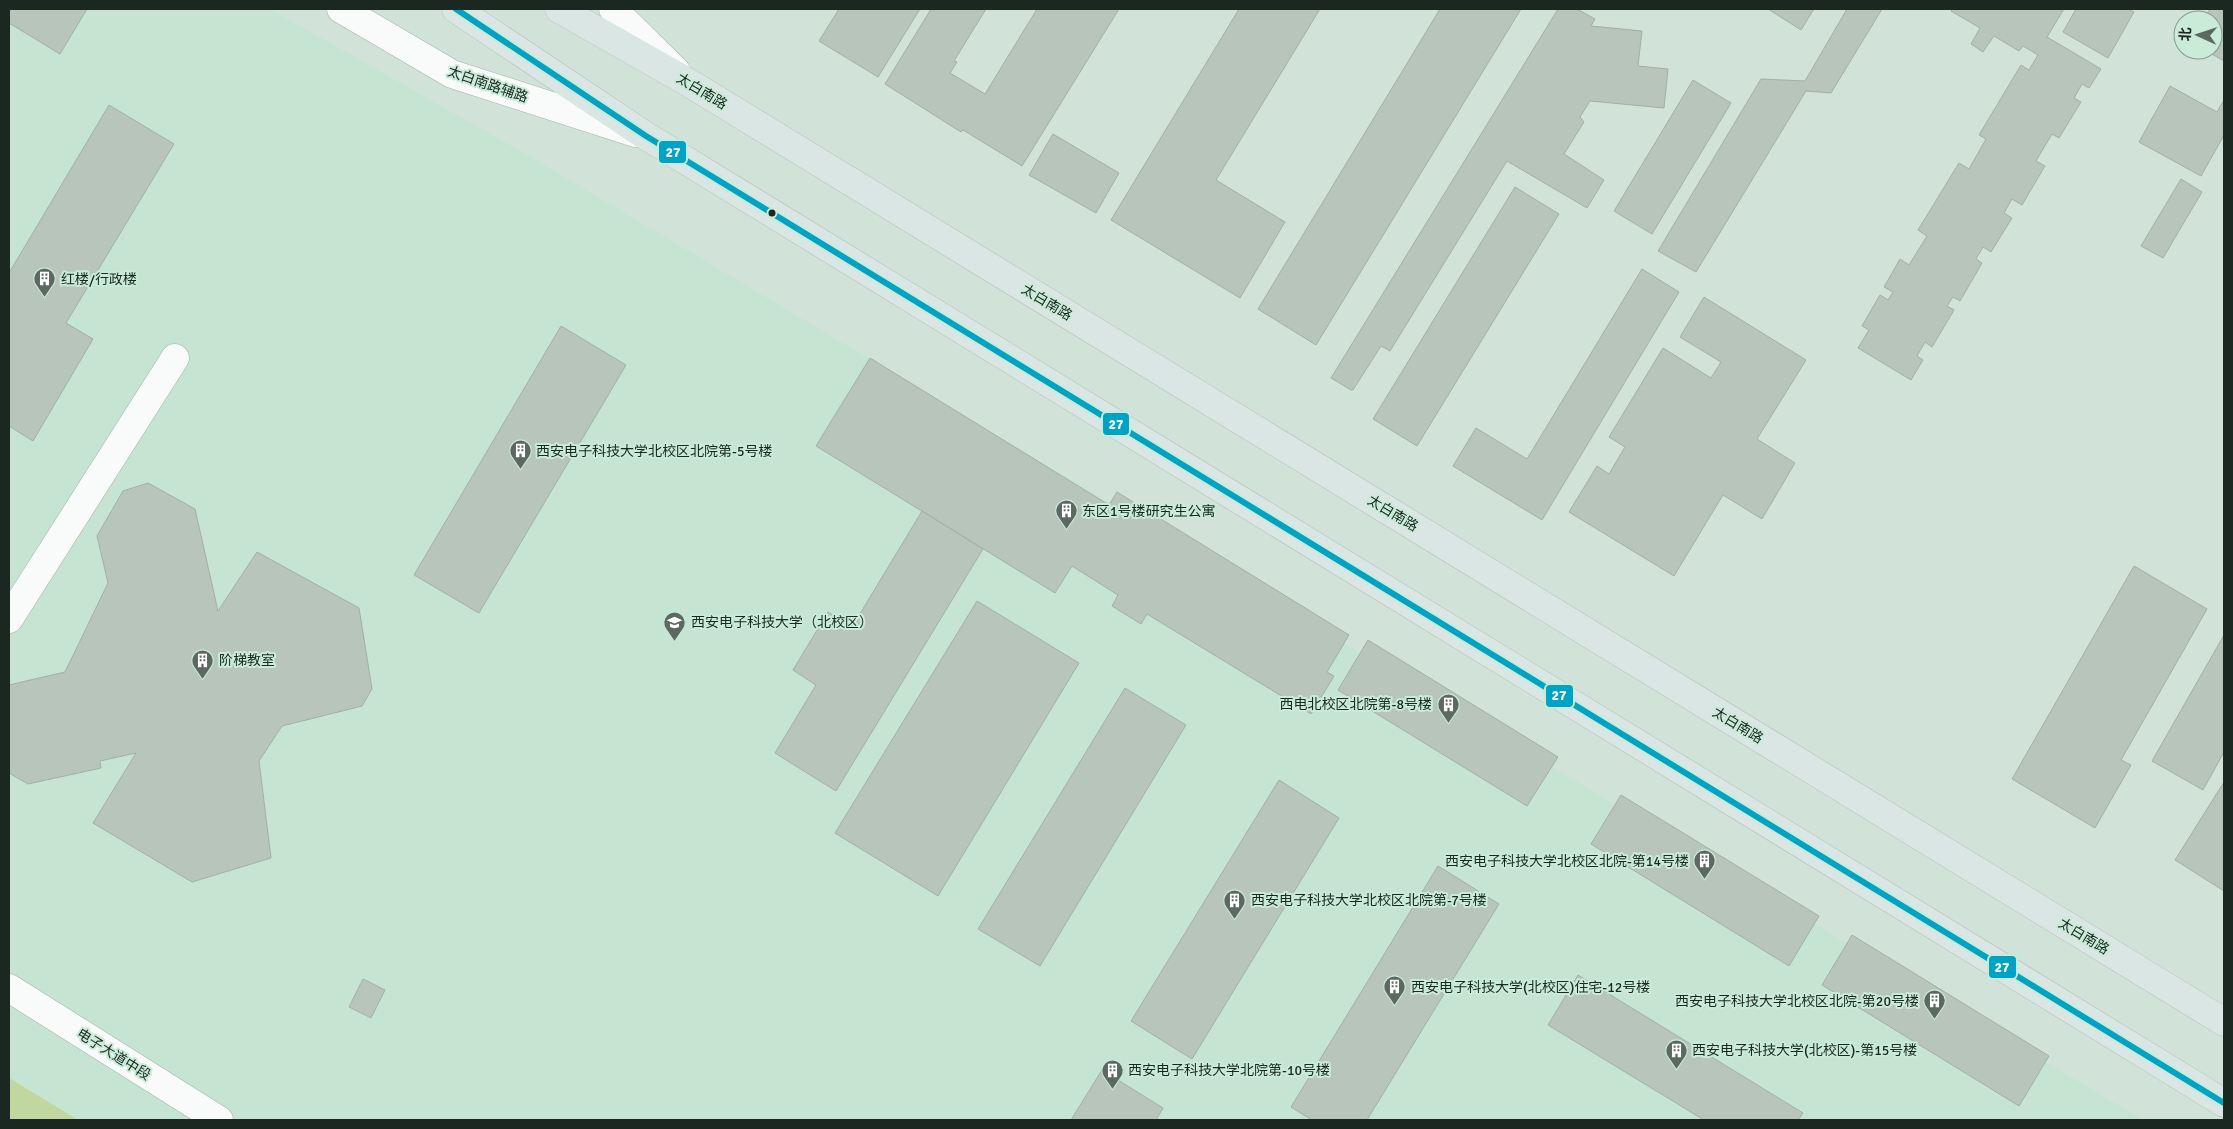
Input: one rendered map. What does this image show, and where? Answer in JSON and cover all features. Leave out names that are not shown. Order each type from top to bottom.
[{"type":"main road","points":[[456,9],[646,136],[2224,1103]]},
{"type":"main road","name":"太白南路","points":[[559,9],[686,81],[2224,1022]]},
{"type":"street","name":"太白南路辅路","points":[[341,9],[452,74],[646,136]]},
{"type":"street","points":[[613,9],[686,81]]},
{"type":"street","points":[[9,619],[176,358]]},
{"type":"street","name":"电子大道中段","points":[[9,988],[219,1120]]},
{"type":"shaded area","name":"西安电子科技大学（北校区）","points":[[9,9],[270,9],[538,161],[2143,1120],[9,1120]]},
{"type":"green space","points":[[9,1078],[78,1120],[9,1120]]},
{"type":"building","points":[[9,9],[87,9],[60,54],[9,23]]},
{"type":"building","points":[[839,9],[920,9],[878,77],[819,41]]},
{"type":"building","points":[[931,9],[986,9],[954,61],[957,62],[950,73],[985,94],[1037,9],[1119,9],[1022,166],[963,130],[961,132],[885,84]]},
{"type":"building","points":[[1239,9],[1320,9],[1216,180],[1285,222],[1240,298],[1111,220]]},
{"type":"building","points":[[1440,9],[1521,9],[1316,345],[1258,309]]},
{"type":"building","points":[[1558,9],[1577,9],[1595,19],[1591,26],[1642,31],[1638,66],[1668,69],[1664,108],[1590,101],[1580,117],[1584,122],[1564,154],[1604,180],[1587,208],[1507,161],[1390,351],[1381,346],[1353,390],[1351,390],[1331,378]]},
{"type":"building","points":[[1768,9],[1814,9],[1801,30]]},
{"type":"building","points":[[1847,9],[1882,9],[1831,93],[1806,91],[1696,272],[1658,251],[1761,79],[1805,81]]},
{"type":"building","points":[[1953,9],[2064,9],[2047,37],[2101,69],[2089,88],[2082,84],[2074,98],[2081,102],[2059,138],[2052,134],[2036,161],[2045,166],[2022,205],[2012,199],[2004,213],[2012,218],[1991,252],[1983,247],[1976,259],[1982,263],[1960,301],[1953,297],[1947,306],[1954,310],[1932,347],[1925,342],[1917,356],[1923,360],[1911,380],[1858,348],[1869,330],[1862,326],[1880,295],[1888,300],[1893,292],[1884,287],[1900,259],[1909,265],[1927,236],[1918,230],[1959,163],[1969,169],[1986,139],[1979,135],[2021,65],[2029,70],[2038,55],[2023,46],[2019,51],[1994,36],[1983,52],[1971,44],[1980,28],[1951,11]]},
{"type":"building","points":[[2076,9],[2128,9],[2134,12],[2108,58],[2063,32]]},
{"type":"building","points":[[2224,9],[2224,61],[2222,60],[2223,10],[2209,10]]},
{"type":"building","points":[[1693,80],[1731,103],[1652,234],[1614,211]]},
{"type":"building","points":[[2170,86],[2217,112],[2224,100],[2224,135],[2201,176],[2139,142]]},
{"type":"building","name":"红楼/行政楼","points":[[109,105],[174,144],[66,323],[93,339],[33,441],[9,426],[9,273]]},
{"type":"building","points":[[1053,134],[1119,173],[1096,213],[1029,175]]},
{"type":"building","points":[[2181,179],[2202,192],[2163,258],[2141,246]]},
{"type":"building","points":[[1515,187],[1559,214],[1417,446],[1373,419]]},
{"type":"building","points":[[1642,269],[1679,292],[1542,520],[1453,466],[1476,428],[1527,459]]},
{"type":"building","points":[[1704,297],[1806,360],[1757,439],[1795,463],[1762,519],[1723,495],[1674,576],[1569,512],[1597,466],[1609,474],[1625,447],[1609,437],[1663,348],[1711,378],[1721,362],[1680,337]]},
{"type":"building","name":"西安电子科技大学北校区北院第-5号楼","points":[[561,326],[626,365],[479,613],[414,575]]},
{"type":"building","name":"东区1号楼研究生公寓","points":[[870,358],[1109,505],[1117,492],[1349,635],[1327,672],[1334,676],[1311,714],[1147,614],[1141,624],[1112,606],[1118,595],[1072,566],[1055,593],[816,446]]},
{"type":"building","name":"阶梯教室","points":[[148,483],[195,509],[218,611],[257,552],[359,608],[372,689],[362,706],[282,726],[259,761],[271,858],[192,882],[93,823],[136,753],[100,761],[101,768],[28,784],[9,773],[9,685],[65,672],[108,583],[97,536],[123,491]]},
{"type":"building","points":[[922,511],[983,549],[836,791],[775,753],[816,685],[793,670],[828,612],[852,627]]},
{"type":"building","points":[[2134,566],[2207,609],[2121,760],[2131,765],[2095,828],[2012,779]]},
{"type":"building","points":[[977,601],[1079,663],[938,896],[835,833]]},
{"type":"building","points":[[2224,635],[2224,752],[2203,790],[2152,761]]},
{"type":"building","name":"西电北校区北院第-8号楼","points":[[1368,640],[1558,757],[1527,806],[1338,690]]},
{"type":"building","points":[[1125,688],[1186,725],[1040,966],[978,929]]},
{"type":"building","name":"西安电子科技大学北校区北院第-7号楼","points":[[1279,780],[1339,818],[1192,1059],[1131,1021]]},
{"type":"building","points":[[2224,782],[2224,891],[2175,860]]},
{"type":"building","name":"西安电子科技大学北校区北院-第14号楼","points":[[1621,795],[1819,916],[1789,966],[1591,844]]},
{"type":"building","name":"西安电子科技大学(北校区)住宅-12号楼","points":[[1438,866],[1499,904],[1367,1120],[1312,1120],[1291,1107]]},
{"type":"building","name":"西安电子科技大学北校区北院-第20号楼","points":[[1852,935],[2049,1056],[2019,1106],[1822,985]]},
{"type":"building","name":"西安电子科技大学(北校区)-第15号楼","points":[[1578,975],[1803,1113],[1798,1120],[1704,1120],[1548,1025]]},
{"type":"building","points":[[363,979],[385,990],[371,1018],[349,1007]]},
{"type":"building","name":"西安电子科技大学北院第-10号楼","points":[[1102,1070],[1163,1108],[1156,1120],[1071,1120]]},
{"type":"transit line","name":"27","points":[[456,9],[646,136],[2224,1103]]},
{"type":"place","name":"红楼/行政楼","points":[[45,298]]},
{"type":"place","name":"西安电子科技大学北校区北院第-5号楼","points":[[520,470]]},
{"type":"place","name":"东区1号楼研究生公寓","points":[[1066,530]]},
{"type":"place","name":"西安电子科技大学（北校区）","points":[[675,641]]},
{"type":"place","name":"阶梯教室","points":[[203,679]]},
{"type":"place","name":"西电北校区北院第-8号楼","points":[[1448,723]]},
{"type":"place","name":"西安电子科技大学北校区北院-第14号楼","points":[[1705,880]]},
{"type":"place","name":"西安电子科技大学北校区北院第-7号楼","points":[[1235,919]]},
{"type":"place","name":"西安电子科技大学(北校区)住宅-12号楼","points":[[1395,1006]]},
{"type":"place","name":"西安电子科技大学北校区北院-第20号楼","points":[[1935,1020]]},
{"type":"place","name":"西安电子科技大学(北校区)-第15号楼","points":[[1676,1069]]},
{"type":"place","name":"西安电子科技大学北院第-10号楼","points":[[1112,1089]]}]
